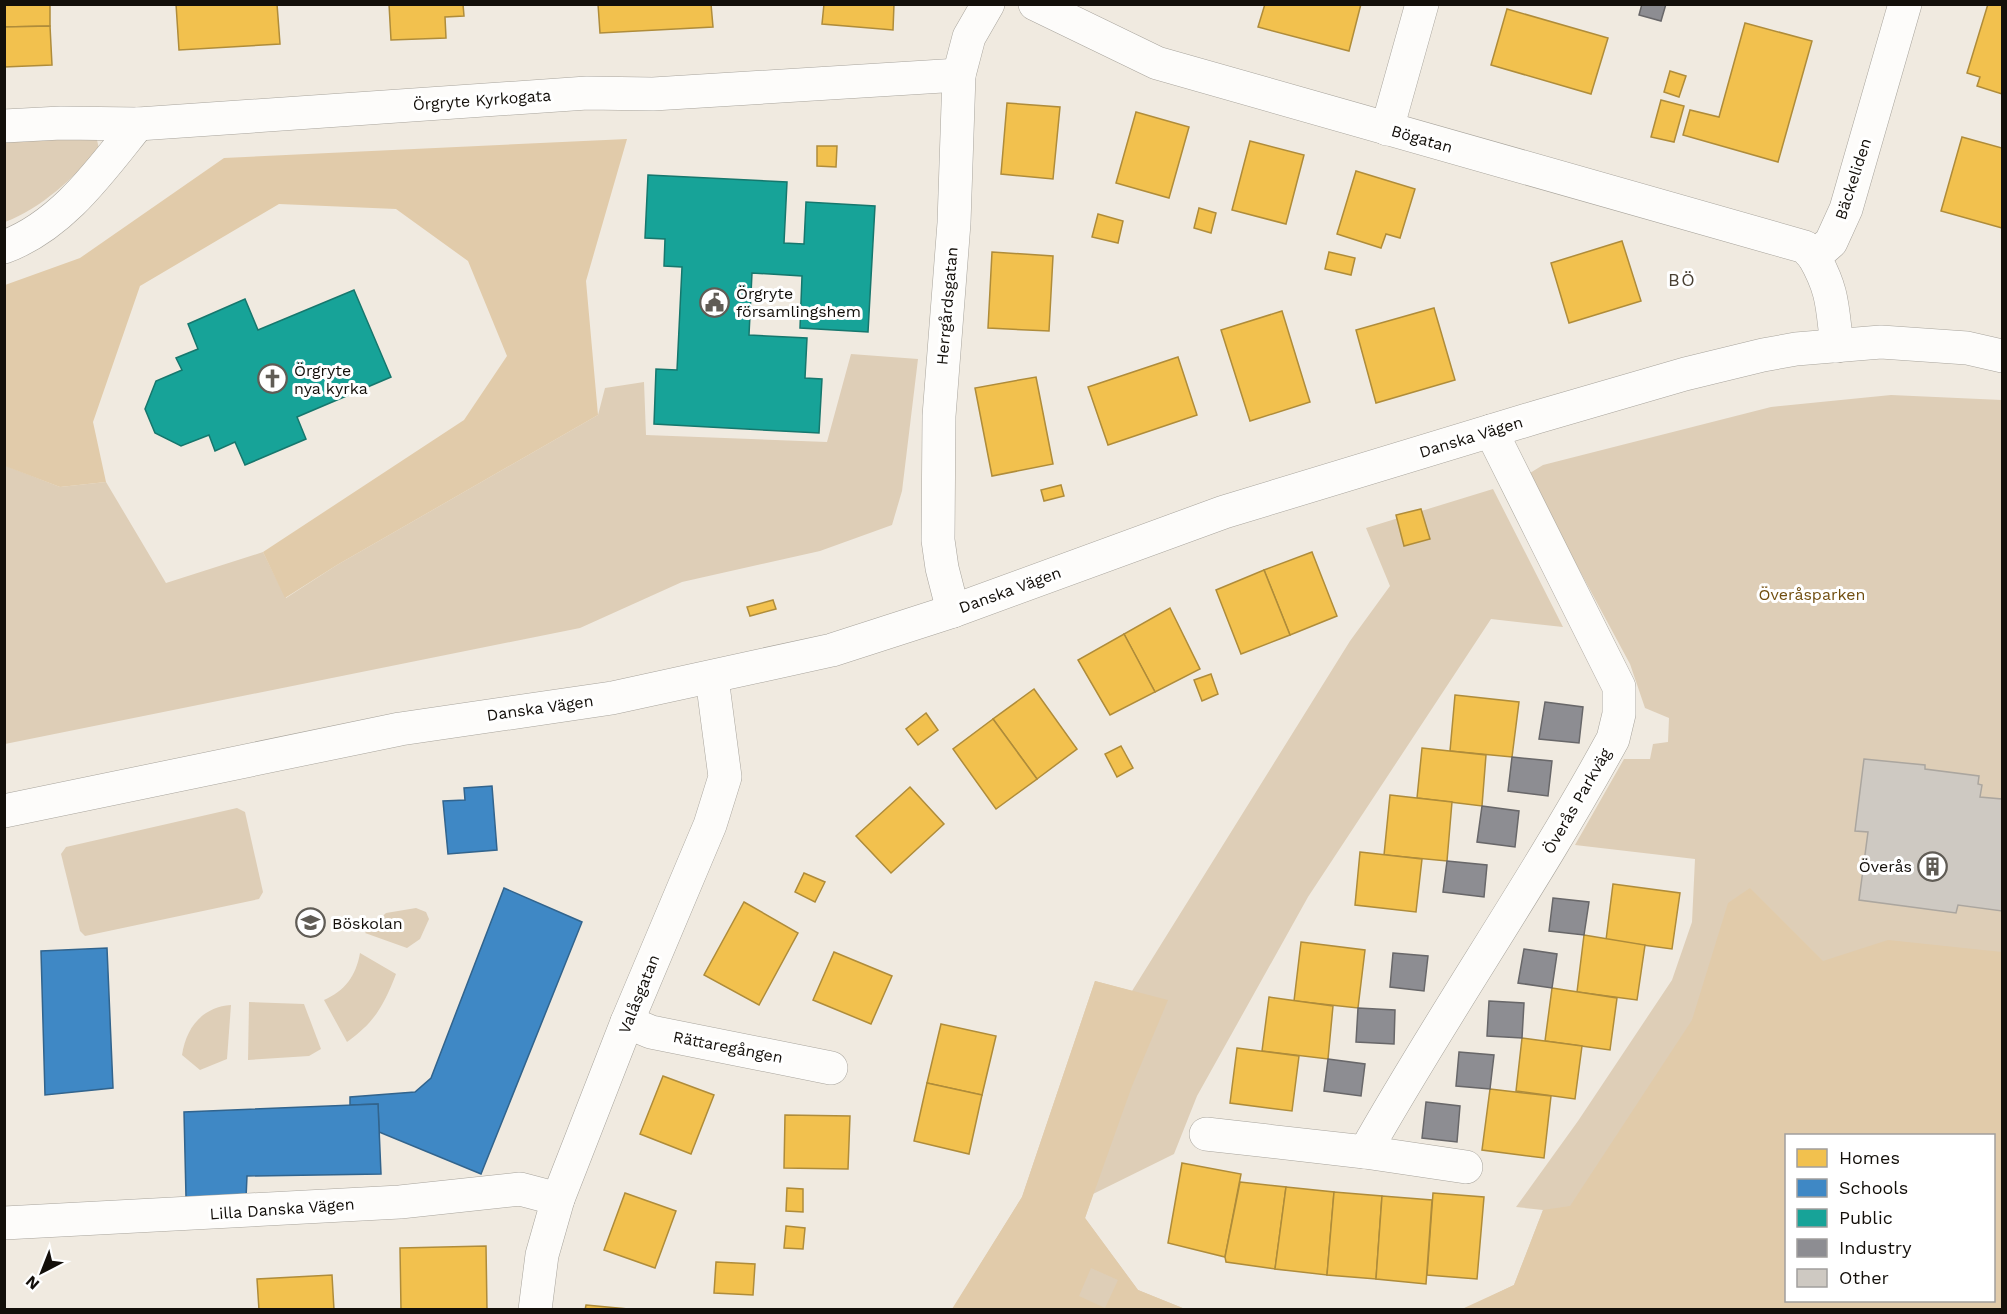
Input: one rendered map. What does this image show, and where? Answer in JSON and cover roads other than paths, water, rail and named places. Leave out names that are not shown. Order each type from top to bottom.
[{"type":"street","name":"Herrgårdsgatan","points":[[953,611],[942,568],[938,540],[939,416],[954,223],[959,75],[969,37],[987,4]]},
{"type":"street","name":"Bögatan","points":[[1035,4],[1157,63],[1805,248],[1814,257]]},
{"type":"street","points":[[1386,129],[1422,4]]},
{"type":"street","name":"Bäckeliden","points":[[1814,257],[1832,242],[1846,209],[1905,4]]},
{"type":"street","name":"Örgryte Kyrkogata","points":[[4,126],[61,123],[138,124],[586,93],[653,94],[959,75]]},
{"type":"street","points":[[4,247],[18,242],[53,219],[93,181],[138,124]]},
{"type":"street","points":[[1814,257],[1828,282],[1837,346]]},
{"type":"street","name":"Danska Vägen","points":[[4,811],[400,729],[612,698],[832,650],[953,611],[1224,512],[1696,371],[1763,355],[1881,342],[1967,348],[2002,356]]},
{"type":"street","name":"Överås Parkväg","points":[[1365,1152],[1590,781],[1613,739],[1619,714],[1619,687],[1491,431]]},
{"type":"street","name":"Valåsgatan","points":[[535,1310],[542,1255],[558,1199],[627,1022],[710,825],[725,777],[712,678]]},
{"type":"street","name":"Rättaregången","points":[[627,1022],[651,1032],[831,1068]]},
{"type":"street","points":[[1206,1134],[1365,1152],[1466,1167]]},
{"type":"street","name":"Lilla Danska Vägen","points":[[4,1223],[400,1202],[520,1189],[558,1199]]},
{"type":"place","name":"Örgryte församlingshem","points":[[715,302]]},
{"type":"place","name":"Örgryte nya kyrka","points":[[273,379]]},
{"type":"place","name":"Överås","points":[[1933,866]]},
{"type":"place","name":"Böskolan","points":[[311,923]]},
{"type":"district","name":"BÖ","points":[[1682,279]]},
{"type":"park label","name":"Överåsparken","points":[[1812,594]]}]
